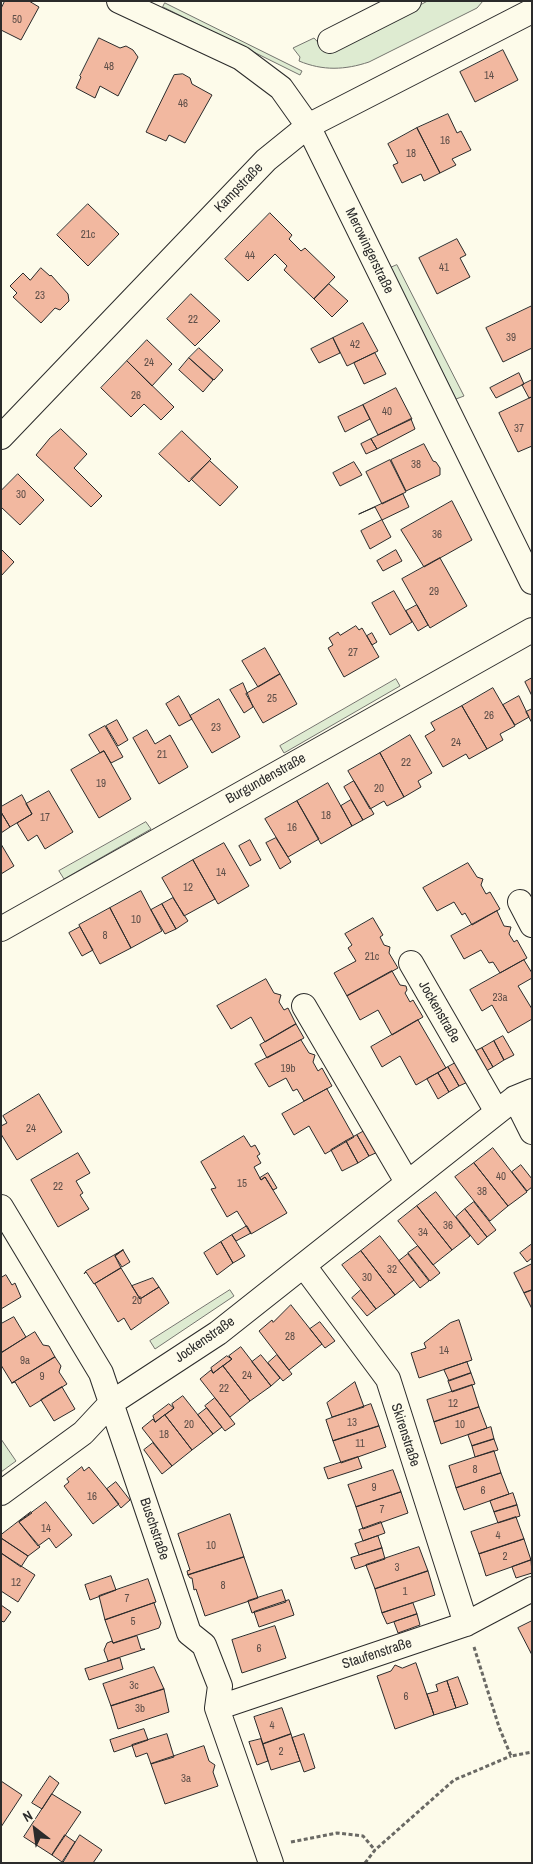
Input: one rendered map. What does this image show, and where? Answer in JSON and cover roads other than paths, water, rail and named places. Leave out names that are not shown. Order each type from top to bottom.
[{"type":"street","name":"Merowingerstraße","points":[[119,1],[241,58],[281,88],[308,126],[532,582]]},
{"type":"street","points":[[330,41],[409,1]]},
{"type":"street","name":"Kampstraße","points":[[1,437],[266,160],[308,126],[525,9]]},
{"type":"street","name":"Burgundenstraße","points":[[1,929],[532,630]]},
{"type":"street","points":[[520,902],[532,925]]},
{"type":"street","name":"Jockenstraße","points":[[1,1493],[82,1433],[111,1403],[218,1333],[407,1182],[514,1100],[411,963]]},
{"type":"street","points":[[304,1006],[407,1182]]},
{"type":"street","points":[[514,1100],[532,1132]]},
{"type":"street","name":"Buschstraße","points":[[1,1207],[101,1373],[189,1633],[204,1645],[220,1686],[217,1708],[268,1856]]},
{"type":"street","name":"Skirenstraße","points":[[304,1266],[388,1379],[466,1624]]},
{"type":"street","name":"Staufenstraße","points":[[217,1708],[466,1624],[532,1589]]}]
